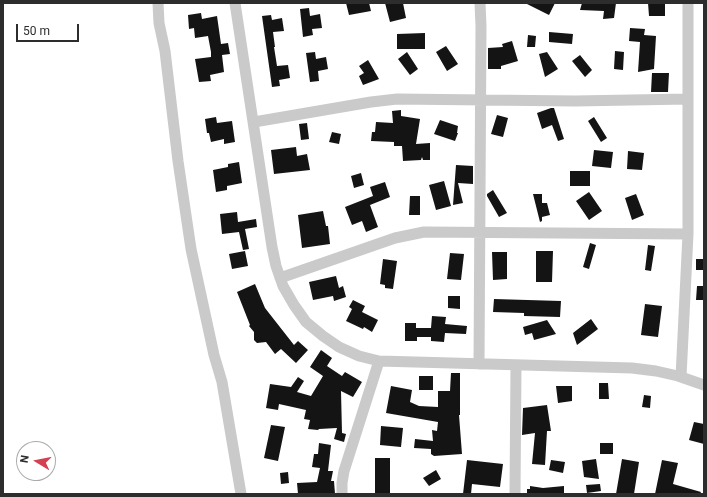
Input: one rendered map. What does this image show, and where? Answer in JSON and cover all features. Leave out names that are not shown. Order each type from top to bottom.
[{"type":"street","points":[[158,3],[159,23],[165,51],[178,161],[191,249],[214,355],[222,382],[241,494]]},
{"type":"street","points":[[235,3],[276,266],[280,278],[294,305],[306,322],[323,336],[339,347],[359,356],[379,361],[632,368],[656,371],[681,377],[704,385]]},
{"type":"street","points":[[479,364],[480,3]]},
{"type":"street","points":[[681,377],[688,234],[688,3]]},
{"type":"street","points":[[254,122],[371,102],[397,100],[575,101],[688,99]]},
{"type":"street","points":[[280,278],[395,238],[424,232],[688,234]]},
{"type":"street","points":[[342,494],[344,471],[379,361]]},
{"type":"street","points":[[515,494],[516,365]]},
{"type":"building","points":[[346,3],[369,3],[371,11],[349,15]]},
{"type":"building","points":[[385,3],[403,3],[406,18],[390,22]]},
{"type":"building","points":[[525,3],[555,3],[549,15]]},
{"type":"building","points":[[582,3],[616,3],[614,18],[603,19],[604,11],[580,10]]},
{"type":"building","points":[[648,3],[665,3],[665,16],[649,16]]},
{"type":"building","points":[[309,8],[310,16],[320,14],[322,28],[312,29],[313,35],[303,37],[300,9]]},
{"type":"building","points":[[201,13],[202,19],[217,16],[221,44],[228,43],[230,54],[222,55],[224,72],[210,75],[211,81],[199,82],[195,59],[211,57],[211,52],[208,36],[195,38],[194,28],[189,29],[188,15]]},
{"type":"building","points":[[271,15],[272,20],[282,18],[284,31],[273,32],[274,47],[277,66],[288,65],[290,78],[279,80],[280,86],[272,87],[262,16]]},
{"type":"building","points":[[630,28],[645,29],[644,35],[656,36],[654,69],[638,72],[640,42],[629,41]]},
{"type":"building","points":[[549,32],[573,34],[572,44],[549,42]]},
{"type":"building","points":[[425,33],[425,49],[397,49],[397,34]]},
{"type":"building","points":[[528,35],[536,36],[535,47],[527,47]]},
{"type":"building","points":[[512,41],[518,61],[501,66],[501,69],[488,69],[488,48],[503,47],[502,44]]},
{"type":"building","points":[[446,46],[458,64],[447,71],[436,52]]},
{"type":"building","points":[[615,51],[624,52],[623,70],[614,69]]},
{"type":"building","points":[[315,52],[316,59],[326,57],[328,69],[318,71],[319,81],[310,82],[306,53]]},
{"type":"building","points":[[407,52],[418,69],[410,75],[398,59]]},
{"type":"building","points":[[547,52],[558,69],[545,77],[539,54]]},
{"type":"building","points":[[580,55],[592,70],[585,77],[572,61]]},
{"type":"building","points":[[368,60],[379,79],[363,85],[359,76],[364,73],[359,66]]},
{"type":"building","points":[[652,73],[669,73],[668,92],[651,92]]},
{"type":"building","points":[[554,108],[564,139],[558,141],[552,125],[542,129],[537,113]]},
{"type":"building","points":[[401,110],[401,116],[420,119],[416,144],[430,143],[430,160],[423,160],[422,157],[421,160],[403,161],[402,146],[394,146],[394,142],[371,141],[372,132],[375,132],[376,122],[393,123],[392,111]]},
{"type":"building","points":[[497,115],[508,118],[503,137],[491,134]]},
{"type":"building","points":[[216,117],[217,123],[232,121],[235,142],[224,144],[224,139],[211,142],[209,133],[207,133],[205,119]]},
{"type":"building","points":[[594,117],[607,138],[601,142],[588,121]]},
{"type":"building","points":[[440,120],[458,126],[458,133],[455,141],[434,134]]},
{"type":"building","points":[[307,123],[309,139],[301,140],[299,124]]},
{"type":"building","points":[[332,132],[341,134],[339,144],[329,142]]},
{"type":"building","points":[[296,147],[297,156],[307,154],[310,170],[274,174],[271,150]]},
{"type":"building","points":[[594,150],[613,152],[611,168],[592,166]]},
{"type":"building","points":[[628,151],[644,153],[642,170],[627,169]]},
{"type":"building","points":[[239,162],[242,183],[227,186],[227,190],[216,192],[213,170],[228,167],[228,164]]},
{"type":"building","points":[[456,165],[473,166],[473,184],[458,183],[463,203],[453,205]]},
{"type":"building","points":[[570,171],[590,171],[590,186],[570,186]]},
{"type":"building","points":[[361,173],[364,185],[354,188],[351,176]]},
{"type":"building","points":[[444,181],[451,206],[436,210],[429,185]]},
{"type":"building","points":[[385,182],[390,197],[370,205],[378,227],[366,232],[362,221],[352,225],[345,207],[373,196],[370,187]]},
{"type":"building","points":[[493,190],[507,213],[499,217],[487,196],[487,194]]},
{"type":"building","points":[[589,192],[602,211],[589,220],[576,201]]},
{"type":"building","points":[[533,194],[542,194],[542,203],[547,203],[550,215],[542,217],[542,221],[540,222]]},
{"type":"building","points":[[636,194],[644,215],[632,220],[625,198]]},
{"type":"building","points":[[410,196],[420,196],[420,215],[409,215]]},
{"type":"building","points":[[323,211],[326,226],[328,226],[330,244],[302,248],[298,215]]},
{"type":"building","points":[[237,212],[238,222],[256,219],[257,227],[245,229],[249,249],[243,250],[239,232],[222,234],[220,214]]},
{"type":"building","points":[[590,243],[596,245],[589,269],[583,267]]},
{"type":"building","points":[[648,245],[655,246],[651,271],[645,270]]},
{"type":"building","points":[[245,251],[248,266],[232,269],[229,254]]},
{"type":"building","points":[[536,251],[553,251],[552,282],[536,282]]},
{"type":"building","points":[[492,252],[507,252],[507,279],[493,280]]},
{"type":"building","points":[[450,253],[464,254],[461,280],[447,279]]},
{"type":"building","points":[[383,259],[397,261],[393,289],[385,288],[385,285],[380,284]]},
{"type":"building","points":[[696,259],[704,259],[704,270],[696,270]]},
{"type":"building","points":[[336,276],[339,288],[343,286],[346,297],[334,301],[333,296],[313,300],[309,282]]},
{"type":"building","points":[[255,284],[265,308],[294,345],[298,341],[308,350],[296,363],[281,349],[275,354],[266,342],[257,343],[254,340],[254,332],[249,326],[250,325],[237,292]]},
{"type":"building","points":[[697,286],[704,286],[704,300],[696,300]]},
{"type":"building","points":[[448,296],[460,296],[460,309],[448,308]]},
{"type":"building","points":[[494,299],[561,301],[560,317],[524,316],[524,313],[493,312]]},
{"type":"building","points":[[353,300],[365,306],[362,312],[378,320],[372,332],[364,327],[363,329],[346,321],[352,309],[349,307]]},
{"type":"building","points":[[645,304],[662,306],[658,337],[641,335]]},
{"type":"building","points":[[432,316],[446,317],[445,324],[467,326],[466,334],[445,333],[444,342],[431,341],[431,337],[417,337],[417,341],[405,341],[405,323],[416,323],[416,328],[431,328]]},
{"type":"building","points":[[591,319],[598,329],[577,345],[573,333]]},
{"type":"building","points":[[547,320],[556,334],[534,340],[532,333],[525,335],[523,327]]},
{"type":"building","points":[[321,350],[332,358],[327,366],[342,376],[345,372],[362,382],[353,397],[341,391],[342,433],[346,434],[344,442],[334,439],[337,428],[318,430],[308,429],[310,420],[304,419],[306,410],[279,404],[278,410],[266,408],[270,384],[291,387],[298,377],[304,381],[297,392],[311,396],[323,376],[310,367]]},
{"type":"building","points":[[451,373],[460,373],[459,415],[462,454],[434,456],[431,454],[431,449],[414,448],[415,439],[433,441],[432,430],[437,431],[438,422],[386,413],[391,386],[412,390],[410,402],[419,406],[438,407],[438,391],[450,391]]},
{"type":"building","points":[[419,376],[433,376],[433,390],[419,390]]},
{"type":"building","points":[[599,383],[608,383],[609,399],[599,399]]},
{"type":"building","points":[[556,386],[572,386],[572,401],[558,403]]},
{"type":"building","points":[[644,395],[651,396],[650,408],[642,407]]},
{"type":"building","points":[[547,405],[551,431],[547,431],[545,465],[532,464],[535,433],[522,435],[523,408]]},
{"type":"building","points":[[694,422],[704,424],[704,444],[689,440]]},
{"type":"building","points":[[271,425],[285,427],[278,461],[264,458]]},
{"type":"building","points":[[381,426],[403,428],[401,447],[380,445]]},
{"type":"building","points":[[319,443],[331,445],[328,471],[333,471],[331,481],[334,481],[335,494],[298,494],[297,483],[317,482],[320,468],[312,467],[314,454],[318,454]]},
{"type":"building","points":[[600,443],[613,443],[613,454],[600,454]]},
{"type":"building","points":[[375,458],[390,458],[390,494],[375,494]]},
{"type":"building","points":[[596,459],[599,479],[584,477],[582,461]]},
{"type":"building","points":[[622,459],[639,462],[634,494],[616,494]]},
{"type":"building","points":[[467,460],[503,464],[500,487],[472,484],[471,494],[463,494]]},
{"type":"building","points":[[551,460],[565,462],[563,473],[549,470]]},
{"type":"building","points":[[662,460],[678,463],[673,484],[701,492],[700,494],[655,494]]},
{"type":"building","points":[[436,470],[441,479],[429,486],[423,478]]},
{"type":"building","points":[[288,472],[289,483],[281,484],[280,473]]},
{"type":"building","points":[[600,484],[601,491],[587,493],[586,485]]},
{"type":"building","points":[[530,486],[543,488],[564,486],[564,494],[527,494],[527,489],[530,489]]}]
